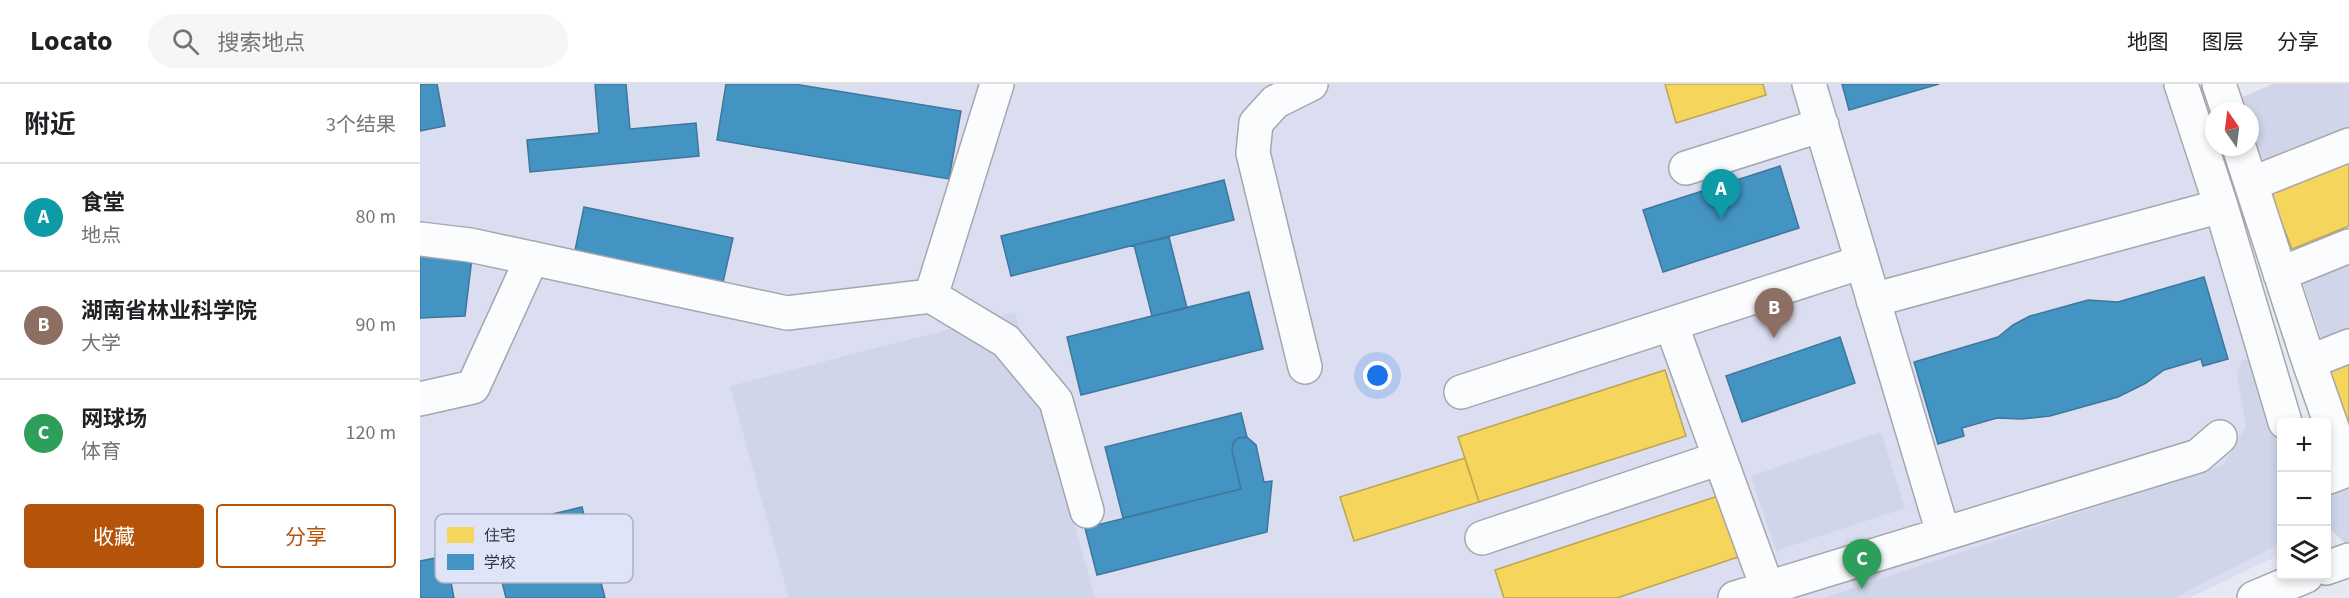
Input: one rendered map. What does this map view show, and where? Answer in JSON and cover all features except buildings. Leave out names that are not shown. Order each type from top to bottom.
[{"type":"street","points":[[931,296],[998,84]]},
{"type":"street","points":[[1305,367],[1253,153],[1256,123],[1275,102],[1311,84]]},
{"type":"street","points":[[1809,84],[1943,533]]},
{"type":"street","points":[[2181,84],[2221,206],[2284,418]]},
{"type":"street","points":[[1686,168],[1821,125]]},
{"type":"street","points":[[2251,184],[2349,145]]},
{"type":"street","points":[[2242,156],[2309,362],[2341,472]]},
{"type":"street","points":[[1874,300],[2221,206]]},
{"type":"street","points":[[420,239],[470,245],[787,313],[931,296],[1006,341],[1056,401],[1087,511]]},
{"type":"street","points":[[2280,274],[2349,246]]},
{"type":"street","points":[[420,399],[473,387],[532,258]]},
{"type":"street","points":[[1461,392],[1862,262]]},
{"type":"street","points":[[1671,324],[1769,593]]},
{"type":"street","points":[[2309,362],[2349,346]]},
{"type":"street","points":[[1735,598],[1769,593],[1943,533],[2198,456],[2220,437]]},
{"type":"street","points":[[1482,538],[1720,458]]},
{"type":"street","points":[[2331,569],[2349,560]]},
{"type":"street","points":[[2254,598],[2308,580]]},
{"type":"shaded area","points":[[420,84],[2193,84],[2205,130],[2205,156],[2212,156],[2281,418],[2277,418],[2277,556],[2189,598],[420,598]]},
{"type":"shaded area","points":[[2273,84],[2349,84],[2349,133],[2264,168],[2259,153],[2259,102],[2242,102],[2240,98]]},
{"type":"shaded area","points":[[2349,265],[2349,334],[2323,344],[2303,284]]},
{"type":"shaded area","points":[[1015,312],[1095,598],[789,598],[730,386]]},
{"type":"shaded area","points":[[2242,359],[2258,361],[2277,430],[2277,546],[2174,598],[1823,598],[2223,465],[2246,426],[2237,374]]},
{"type":"shaded area","points":[[1881,432],[1905,508],[1776,551],[1751,476]]},
{"type":"shaded area","points":[[2349,488],[2348,546],[2331,530],[2331,493]]},
{"type":"place","name":"食堂","points":[[1721,219]]},
{"type":"place","name":"湖南省林业科学院","points":[[1774,338]]},
{"type":"place","name":"网球场","points":[[1862,589]]}]
